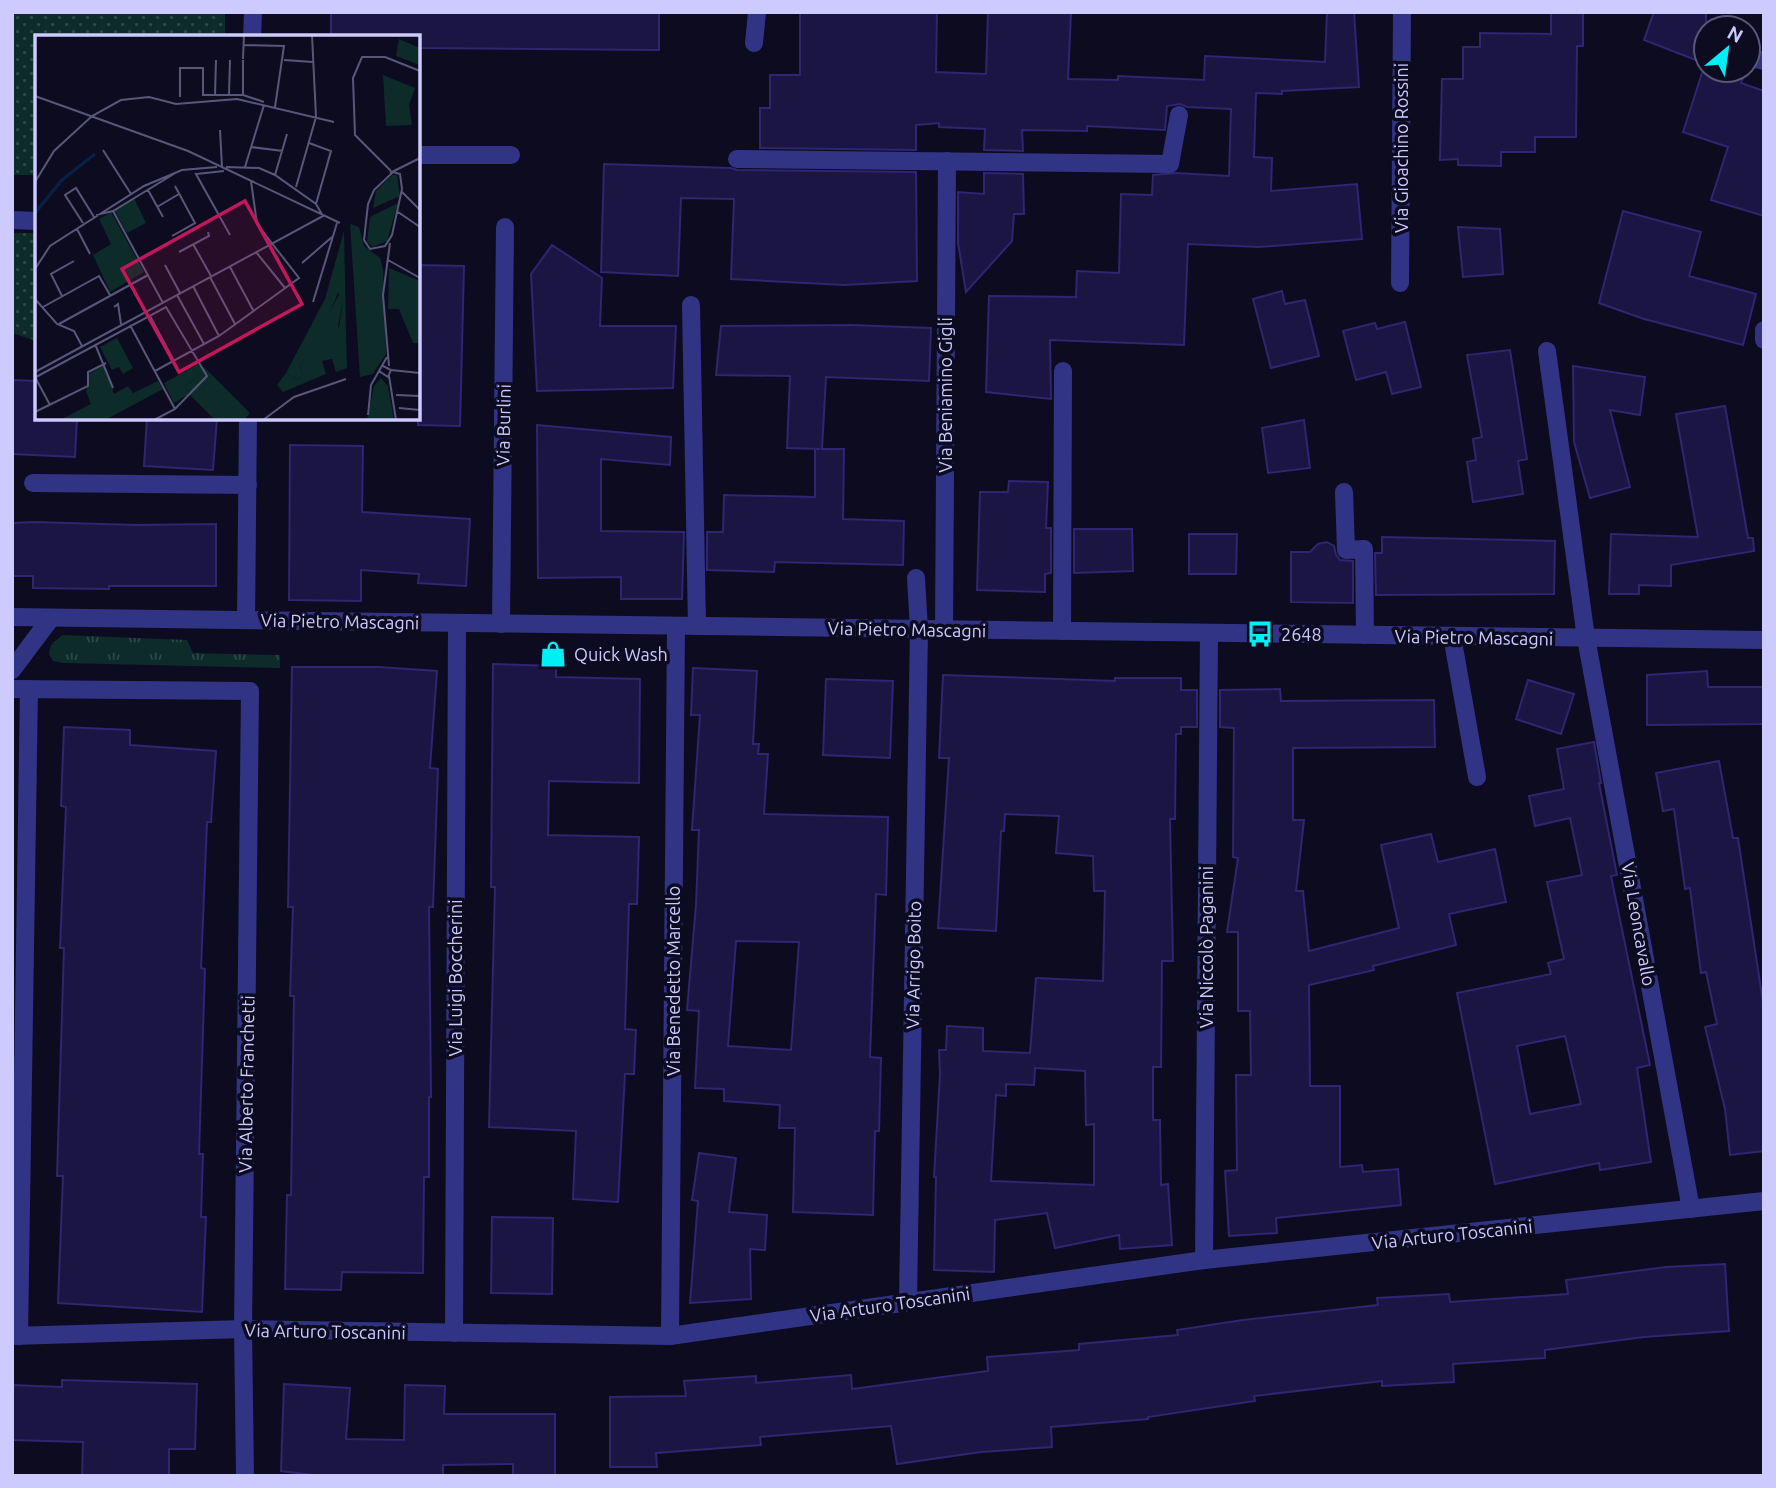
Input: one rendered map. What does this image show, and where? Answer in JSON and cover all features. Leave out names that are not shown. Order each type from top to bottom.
[{"type":"street","points":[[252,35],[253,12]]},
{"type":"street","points":[[754,43],[757,12]]},
{"type":"street","name":"Via Gioachino Rossini","points":[[1400,283],[1402,12]]},
{"type":"street","points":[[737,159],[1170,164],[1179,115]]},
{"type":"street","points":[[420,155],[511,155]]},
{"type":"street","name":"Via Beniamino Gigli","points":[[944,629],[947,161]]},
{"type":"street","points":[[12,220],[35,220]]},
{"type":"street","name":"Via Burlini","points":[[501,624],[505,227]]},
{"type":"street","points":[[691,305],[697,626]]},
{"type":"street","points":[[1764,330],[1764,340]]},
{"type":"street","name":"Via Leoncavallo","points":[[1547,351],[1586,638],[1691,1209]]},
{"type":"street","points":[[1062,631],[1063,371]]},
{"type":"street","points":[[246,620],[248,420]]},
{"type":"street","points":[[33,483],[248,485]]},
{"type":"street","points":[[1344,492],[1346,550],[1364,549],[1365,635]]},
{"type":"street","name":"Via Arrigo Boito","points":[[908,1301],[919,629],[916,578]]},
{"type":"street","name":"Via Pietro Mascagni","points":[[12,617],[1764,640]]},
{"type":"street","points":[[12,670],[51,618]]},
{"type":"street","name":"Via Luigi Boccherini","points":[[454,1332],[457,623]]},
{"type":"street","name":"Via Benedetto Marcello","points":[[670,1336],[676,626]]},
{"type":"street","name":"Via Niccolò Paganini","points":[[1203,1260],[1209,633]]},
{"type":"street","points":[[1452,636],[1477,777]]},
{"type":"street","points":[[16,1336],[21,689]]},
{"type":"street","name":"Via Alberto Franchetti","points":[[21,689],[250,691],[243,1329],[245,1476]]},
{"type":"street","name":"Via Arturo Toscanini","points":[[16,1336],[243,1329],[670,1336],[1203,1260],[1764,1201]]},
{"type":"green space","points":[[12,12],[225,12],[225,35],[35,35],[35,175],[12,175]]},
{"type":"green space","points":[[12,233],[35,233],[35,340],[12,333]]},
{"type":"green space","points":[[62,635],[187,640],[193,653],[280,655],[280,668],[53,661],[49,654],[51,645]]},
{"type":"building","points":[[331,12],[659,12],[659,50],[420,48],[420,35],[331,35]]},
{"type":"building","points":[[800,12],[937,12],[936,72],[986,74],[988,12],[1071,12],[1068,79],[1118,80],[1118,76],[1204,80],[1205,56],[1325,62],[1327,12],[1354,12],[1359,87],[1282,91],[1282,94],[1256,93],[1254,157],[1272,158],[1271,191],[1357,184],[1362,239],[1259,247],[1188,244],[1184,345],[1050,340],[1051,399],[986,392],[989,296],[1076,297],[1077,271],[1119,273],[1121,194],[1152,195],[1153,175],[1176,173],[1229,176],[1231,109],[1187,107],[1180,104],[1167,106],[1165,130],[1087,126],[1087,131],[1022,130],[1023,151],[984,150],[985,129],[939,127],[939,123],[916,125],[916,150],[760,148],[760,108],[770,108],[770,75],[800,75]]},
{"type":"building","points":[[1551,12],[1583,12],[1583,46],[1577,46],[1576,137],[1535,137],[1535,152],[1501,152],[1501,166],[1458,165],[1458,159],[1440,160],[1442,79],[1463,79],[1463,47],[1480,47],[1480,33],[1551,34]]},
{"type":"building","points":[[1654,12],[1706,12],[1692,14],[1692,59],[1644,40]]},
{"type":"building","points":[[1698,84],[1744,84],[1764,91],[1764,216],[1711,200],[1728,147],[1683,132]]},
{"type":"building","points":[[604,164],[737,170],[916,172],[917,281],[844,285],[731,279],[734,199],[681,198],[678,276],[601,272]]},
{"type":"building","points":[[984,173],[1023,174],[1024,214],[1014,214],[1012,241],[966,292],[958,243],[958,192],[984,194]]},
{"type":"building","points":[[1623,211],[1701,232],[1689,276],[1756,294],[1743,345],[1644,319],[1599,303]]},
{"type":"building","points":[[1458,227],[1500,229],[1503,274],[1463,277]]},
{"type":"building","points":[[552,245],[602,278],[600,326],[676,326],[673,388],[537,391],[531,274]]},
{"type":"building","points":[[420,265],[464,266],[460,426],[418,425]]},
{"type":"building","points":[[1282,291],[1285,304],[1305,300],[1319,356],[1271,368],[1253,299]]},
{"type":"building","points":[[1405,322],[1421,387],[1392,394],[1386,372],[1356,380],[1343,331],[1375,323],[1377,329]]},
{"type":"building","points":[[851,325],[931,328],[929,381],[826,377],[822,449],[844,449],[843,519],[904,521],[903,565],[775,562],[774,572],[707,570],[707,532],[723,532],[724,495],[815,497],[815,449],[820,449],[787,448],[790,376],[716,375],[721,326]]},
{"type":"building","points":[[1510,350],[1527,459],[1518,461],[1523,494],[1473,502],[1467,462],[1476,460],[1473,439],[1482,437],[1467,355]]},
{"type":"building","points":[[1573,366],[1645,377],[1640,415],[1610,410],[1630,487],[1590,498],[1574,442]]},
{"type":"building","points":[[12,380],[35,381],[35,420],[77,420],[75,457],[12,454]]},
{"type":"building","points":[[1725,406],[1748,538],[1753,538],[1754,551],[1671,565],[1671,586],[1639,585],[1639,594],[1609,594],[1611,534],[1698,537],[1676,414]]},
{"type":"building","points":[[147,420],[217,420],[213,470],[144,466]]},
{"type":"building","points":[[1304,420],[1310,468],[1268,473],[1262,428]]},
{"type":"building","points":[[537,425],[671,437],[670,465],[601,459],[601,531],[684,532],[682,599],[621,599],[621,577],[538,578]]},
{"type":"building","points":[[290,445],[363,446],[362,512],[470,519],[466,586],[418,583],[419,574],[361,570],[361,601],[289,600]]},
{"type":"building","points":[[1009,481],[1048,482],[1046,528],[1051,528],[1051,573],[1045,574],[1045,592],[977,590],[980,492],[1008,492]]},
{"type":"building","points":[[12,523],[216,524],[216,586],[33,588],[33,576],[12,576]]},
{"type":"building","points":[[1074,529],[1132,529],[1133,571],[1074,573]]},
{"type":"building","points":[[1189,534],[1237,534],[1236,574],[1189,574]]},
{"type":"building","points":[[1382,537],[1555,541],[1554,594],[1376,595],[1375,553],[1382,553]]},
{"type":"building","points":[[1327,542],[1334,546],[1340,560],[1353,561],[1353,603],[1291,602],[1291,552],[1310,552],[1318,544]]},
{"type":"building","points":[[493,664],[556,666],[556,677],[640,679],[639,783],[549,781],[548,835],[639,837],[637,904],[629,904],[625,1029],[636,1030],[634,1074],[625,1074],[618,1202],[573,1199],[576,1131],[489,1127],[495,887],[491,887]]},
{"type":"building","points":[[292,667],[379,667],[437,671],[430,768],[438,769],[433,907],[429,907],[431,1097],[429,1177],[424,1177],[423,1273],[342,1272],[341,1290],[285,1289],[287,1195],[291,1195],[294,996],[290,996],[293,907],[288,907]]},
{"type":"building","points":[[693,668],[757,671],[753,744],[759,744],[758,754],[768,754],[764,814],[888,817],[886,895],[876,894],[870,1057],[881,1058],[879,1131],[875,1131],[873,1215],[793,1212],[795,1128],[779,1128],[780,1105],[724,1101],[724,1089],[695,1088],[699,1011],[687,1010],[696,905],[699,830],[692,830],[700,715],[691,715]],"holes":[[[736,941],[799,942],[791,1050],[728,1046]]]},
{"type":"building","points":[[1707,671],[1708,687],[1764,687],[1764,724],[1647,725],[1647,675]]},
{"type":"building","points":[[943,675],[1115,681],[1115,678],[1181,678],[1181,690],[1197,690],[1197,727],[1181,727],[1181,734],[1176,734],[1175,819],[1170,819],[1173,961],[1162,961],[1161,1067],[1153,1067],[1153,1120],[1160,1120],[1161,1185],[1168,1184],[1172,1245],[1120,1249],[1119,1235],[1055,1248],[1047,1213],[995,1220],[994,1272],[934,1270],[934,1177],[939,1050],[946,1050],[947,1026],[983,1028],[983,1051],[1030,1053],[1036,978],[1103,981],[1105,891],[1094,891],[1093,856],[1056,853],[1059,816],[1005,814],[1004,831],[1001,831],[996,931],[938,928],[949,758],[939,758]],"holes":[[[1035,1068],[1085,1071],[1086,1125],[1094,1124],[1094,1185],[991,1181],[996,1095],[1006,1096],[1006,1084],[1034,1085]]]},
{"type":"building","points":[[826,679],[893,681],[890,758],[823,755]]},
{"type":"building","points":[[1528,680],[1574,694],[1561,734],[1516,719]]},
{"type":"building","points":[[1280,689],[1281,701],[1434,700],[1435,747],[1293,748],[1293,820],[1304,820],[1296,891],[1303,891],[1309,951],[1399,928],[1381,845],[1431,834],[1438,862],[1495,849],[1506,902],[1449,914],[1456,945],[1373,966],[1374,970],[1309,985],[1310,1086],[1340,1086],[1340,1167],[1362,1165],[1363,1172],[1398,1169],[1401,1205],[1276,1218],[1277,1233],[1229,1236],[1225,1171],[1237,1170],[1236,1075],[1251,1075],[1250,1011],[1238,1011],[1238,932],[1227,932],[1238,858],[1233,857],[1234,728],[1220,727],[1220,690]]},
{"type":"building","points":[[64,727],[130,730],[130,745],[216,751],[211,822],[207,822],[201,968],[205,969],[199,1154],[203,1154],[201,1217],[206,1217],[202,1312],[58,1303],[63,1176],[57,1176],[64,948],[60,948],[66,807],[61,806]]},
{"type":"building","points":[[1594,742],[1617,875],[1611,876],[1650,1065],[1637,1068],[1651,1162],[1600,1170],[1599,1163],[1495,1184],[1457,993],[1551,974],[1548,963],[1564,959],[1547,882],[1582,875],[1570,818],[1535,826],[1529,796],[1564,789],[1557,749]],"holes":[[[1565,1036],[1581,1104],[1530,1114],[1517,1046]]]},
{"type":"building","points":[[1719,761],[1733,838],[1738,838],[1764,1009],[1764,1151],[1730,1155],[1725,1109],[1705,1027],[1717,1024],[1706,972],[1701,973],[1690,888],[1685,889],[1674,809],[1663,811],[1656,773]]},
{"type":"building","points":[[699,1153],[736,1158],[729,1212],[767,1215],[765,1250],[750,1249],[751,1299],[690,1303],[698,1201],[692,1200]]},
{"type":"building","points":[[492,1217],[553,1218],[552,1294],[491,1293]]},
{"type":"building","points":[[1725,1264],[1729,1331],[1644,1337],[1545,1350],[1545,1358],[1453,1364],[1454,1382],[1382,1386],[1382,1381],[1254,1396],[1255,1401],[1148,1419],[1051,1427],[1052,1447],[981,1452],[897,1464],[891,1426],[760,1437],[761,1445],[656,1453],[657,1467],[610,1467],[610,1397],[686,1396],[684,1381],[756,1376],[756,1383],[851,1375],[852,1389],[988,1371],[987,1357],[1079,1350],[1079,1344],[1178,1335],[1177,1330],[1243,1320],[1378,1305],[1377,1298],[1449,1294],[1450,1302],[1568,1294],[1566,1280],[1666,1267]]},
{"type":"building","points":[[62,1380],[197,1384],[195,1449],[169,1449],[169,1476],[82,1476],[83,1442],[12,1440],[12,1385],[62,1387]]},
{"type":"building","points":[[284,1384],[350,1388],[346,1439],[404,1440],[405,1385],[445,1386],[444,1414],[555,1414],[555,1476],[513,1476],[513,1464],[443,1465],[443,1476],[321,1476],[281,1471]]},
{"type":"place","name":"2648","points":[[1260,634]]},
{"type":"place","name":"Quick Wash","points":[[553,654]]}]
